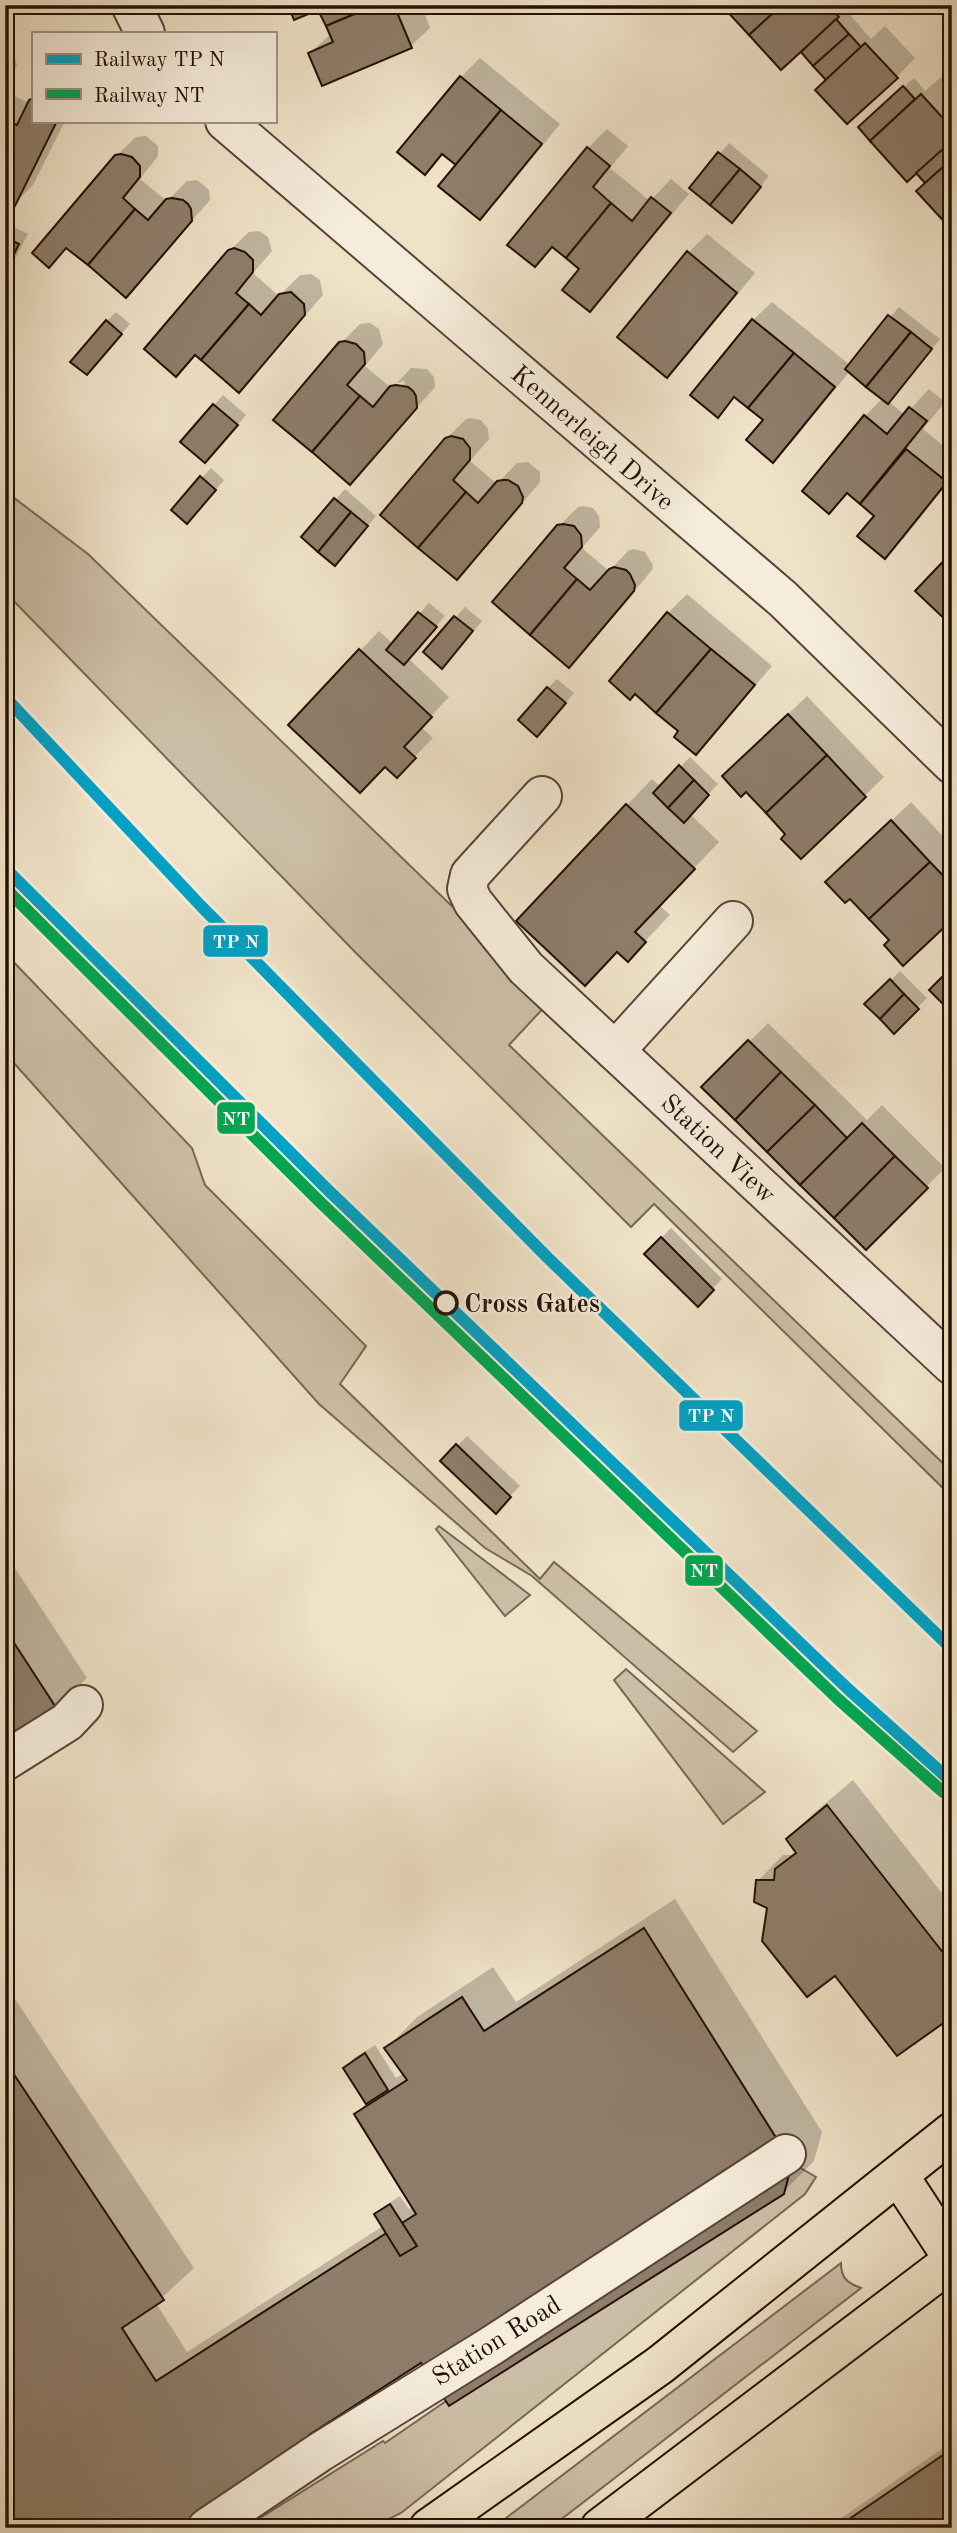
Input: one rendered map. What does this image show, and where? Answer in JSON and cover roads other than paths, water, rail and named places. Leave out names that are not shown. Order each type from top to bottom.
[{"type":"main road","points":[[429,2528],[660,2365],[952,2132]]},
{"type":"main road","points":[[600,2528],[952,2259],[899,2176]]},
{"type":"street","points":[[131,5],[144,32]]},
{"type":"street","name":"Kennerleigh Drive","points":[[226,122],[783,599],[952,764]]},
{"type":"street","name":"Station View","points":[[542,796],[470,875],[467,889],[473,902],[526,968],[952,1365]]},
{"type":"street","points":[[615,1051],[733,921]]},
{"type":"street","points":[[5,1761],[66,1722],[83,1705]]},
{"type":"street","name":"Station Road","points":[[208,2528],[332,2445],[491,2346],[786,2154]]},
{"type":"rail line","name":"NT","points":[[5,888],[318,1200],[838,1699],[943,1792]]},
{"type":"place","name":"Cross Gates","points":[[446,1303]]}]
